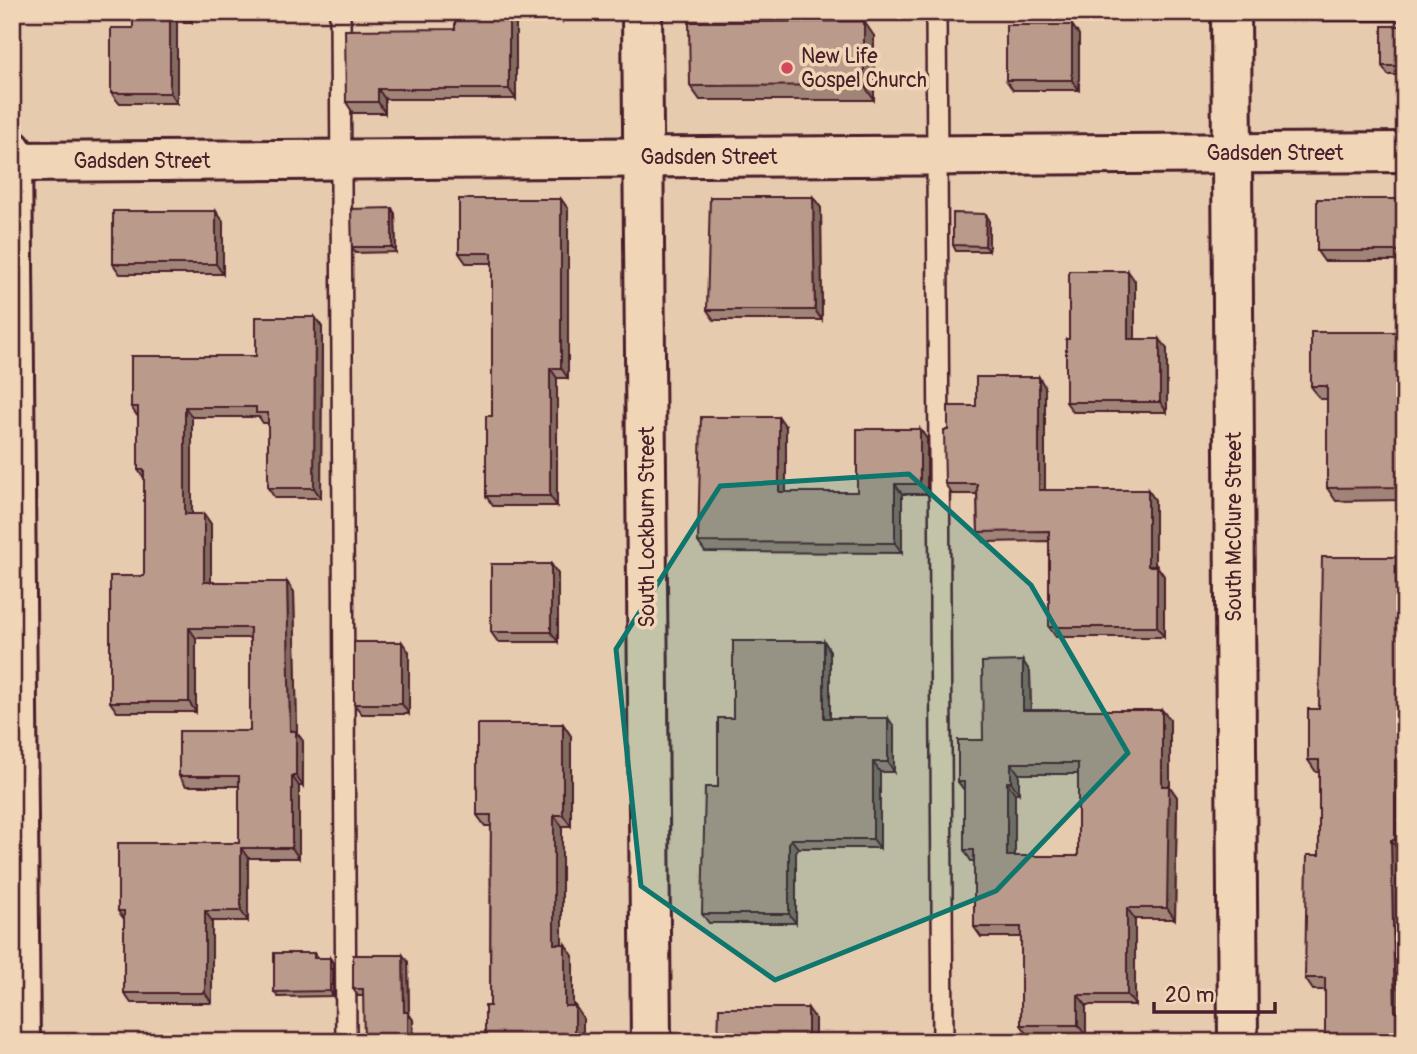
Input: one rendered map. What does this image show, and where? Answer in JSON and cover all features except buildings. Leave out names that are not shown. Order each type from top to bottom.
[{"type":"street","name":"South Lockburn Street","points":[[642,12],[651,1042]]},
{"type":"street","name":"South McClure Street","points":[[1231,12],[1238,1042]]},
{"type":"street","points":[[12,150],[20,1042]]},
{"type":"street","name":"Gadsden Street","points":[[12,162],[1405,152]]},
{"type":"lane","points":[[340,12],[346,1042]]},
{"type":"lane","points":[[936,12],[943,1042]]},
{"type":"highlighted area","points":[[909,474],[1031,585],[1128,753],[996,891],[775,980],[641,886],[616,649],[720,486]]},
{"type":"place","name":"New Life Gospel Church","points":[[787,68]]}]
